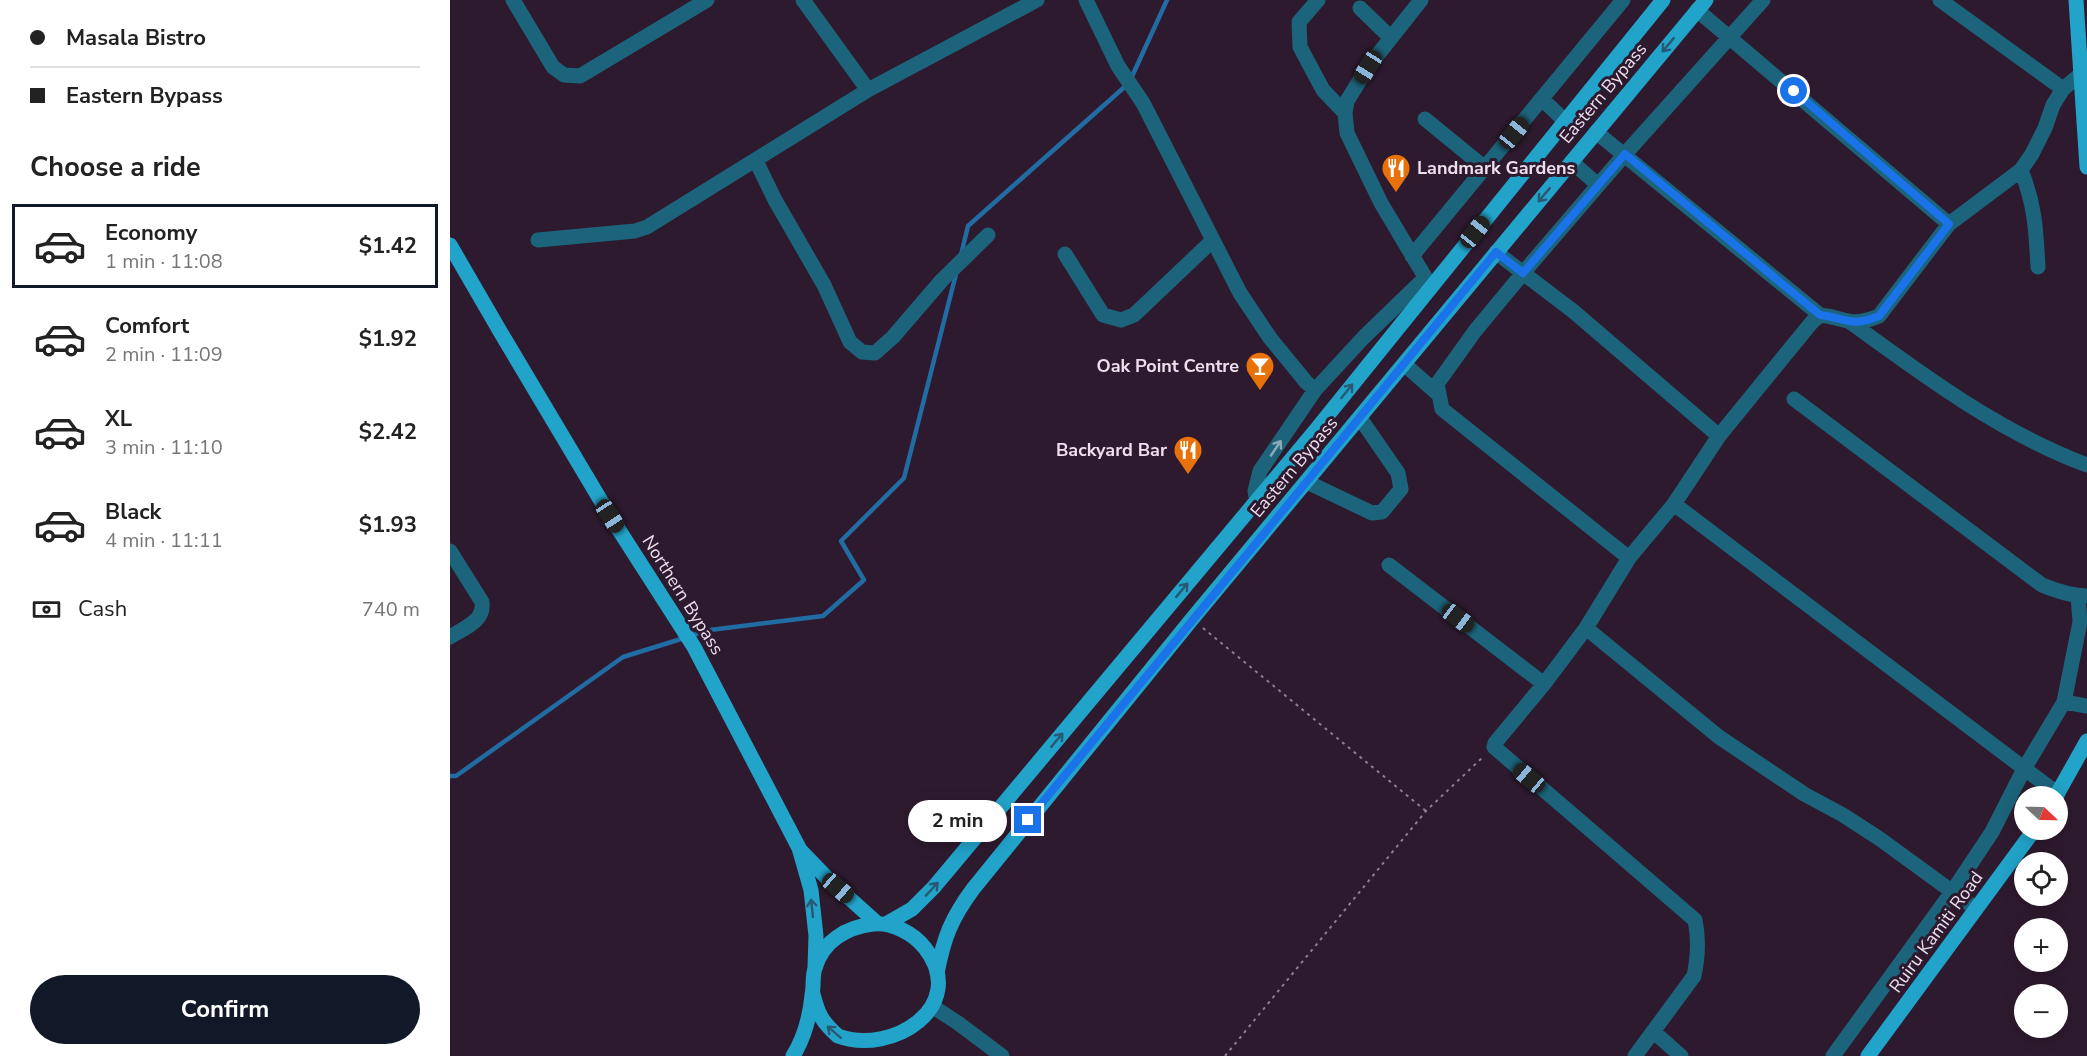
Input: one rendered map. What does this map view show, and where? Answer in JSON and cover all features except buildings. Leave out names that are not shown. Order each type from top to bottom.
[{"type":"main road","name":"Eastern Bypass","points":[[793,1056],[807,1023],[813,994],[815,967],[825,949],[839,935],[857,926],[881,924],[912,909],[934,887],[1257,501],[1428,283],[1663,0]]},
{"type":"main road","points":[[2076,0],[2087,167]]},
{"type":"main road","name":"Eastern Bypass","points":[[813,994],[816,1010],[824,1024],[846,1043],[867,1053],[894,1047],[914,1037],[924,1027],[934,1008],[939,988],[937,973],[943,943],[959,907],[1192,619],[1702,5]]},
{"type":"main road","name":"Northern Bypass","points":[[450,244],[610,516],[679,621],[799,848]]},
{"type":"main road","points":[[2062,786],[2087,741]]},
{"type":"main road","name":"Ruiru Kamiti Road","points":[[1868,1056],[2027,840]]},
{"type":"main road","points":[[799,848],[829,880],[881,924],[904,930],[919,941],[931,956],[937,973]]},
{"type":"main road","points":[[799,848],[811,890],[816,936],[815,967]]},
{"type":"street","points":[[513,0],[553,67],[564,75],[580,76],[707,0]]},
{"type":"street","points":[[803,0],[868,90]]},
{"type":"street","points":[[538,240],[635,231],[647,227],[868,90],[1037,0]]},
{"type":"street","points":[[1086,0],[1118,66],[1143,103],[1240,293],[1270,338],[1306,382],[1316,390]]},
{"type":"street","points":[[1318,0],[1299,22],[1300,47],[1323,90],[1345,113]]},
{"type":"street","points":[[1257,501],[1255,491],[1260,471],[1316,390],[1363,338],[1428,283],[1381,203],[1347,133],[1345,113],[1347,101],[1368,67],[1421,0]]},
{"type":"street","points":[[1412,256],[1623,0]]},
{"type":"street","points":[[1629,558],[1442,409],[1437,384],[1445,370],[1523,273],[1625,154],[1763,0]]},
{"type":"street","points":[[1940,0],[2062,89]]},
{"type":"street","points":[[1702,5],[1730,37],[1949,224]]},
{"type":"street","points":[[1360,8],[1391,38]]},
{"type":"street","points":[[1596,132],[1820,315],[1863,323],[1879,316],[1949,224],[2021,170],[2032,154],[2062,89],[2081,74]]},
{"type":"street","points":[[1542,99],[1565,120]]},
{"type":"street","points":[[1425,119],[1485,168]]},
{"type":"street","points":[[756,161],[775,200],[824,285],[850,342],[862,352],[875,353],[893,337],[942,280],[988,235]]},
{"type":"street","points":[[1572,162],[1598,185]]},
{"type":"street","points":[[2021,170],[2034,208],[2038,267]]},
{"type":"street","points":[[1065,254],[1103,315],[1121,320],[1134,315],[1212,241]]},
{"type":"street","points":[[1496,252],[1573,311],[1719,436]]},
{"type":"street","points":[[1635,1056],[1694,976],[1698,933],[1695,920],[1494,747],[1494,743],[1544,684],[1586,628],[1629,558],[1674,504],[1719,436],[1820,315]]},
{"type":"street","points":[[1850,322],[1934,382],[1980,410],[2039,443],[2087,465]]},
{"type":"street","points":[[1404,364],[1437,393]]},
{"type":"street","points":[[1794,399],[2042,585],[2083,596],[2064,702],[2024,769],[1992,832],[1952,892],[1833,1056]]},
{"type":"street","points":[[1307,482],[1372,513],[1382,512],[1388,507],[1401,489],[1401,481],[1398,473],[1360,418]]},
{"type":"street","points":[[1674,504],[2046,786]]},
{"type":"street","points":[[450,550],[482,602],[483,609],[481,616],[473,623],[450,637]]},
{"type":"street","points":[[1389,565],[1544,684]]},
{"type":"street","points":[[1586,628],[1719,737],[1804,794],[1870,833],[1976,909]]},
{"type":"street","points":[[2064,702],[2087,706]]},
{"type":"street","points":[[934,1008],[1002,1056]]},
{"type":"street","points":[[1654,1032],[1681,1056]]},
{"type":"path","points":[[1192,619],[1426,811]]},
{"type":"path","points":[[1225,1056],[1426,811],[1494,747]]},
{"type":"waterway","points":[[961,255],[968,226],[1129,83],[1167,0]]},
{"type":"waterway","points":[[450,776],[456,776],[623,657],[710,630],[823,616],[864,580],[841,541],[904,478],[956,274]]},
{"type":"place","name":"Landmark Gardens","points":[[1396,194]]},
{"type":"place","name":"Oak Point Centre","points":[[1260,392]]},
{"type":"place","name":"Backyard Bar","points":[[1188,476]]},
{"type":"route","points":[[1028,820],[1496,252],[1523,273],[1625,154],[1820,315],[1863,323],[1879,316],[1949,224],[1794,91]]}]
